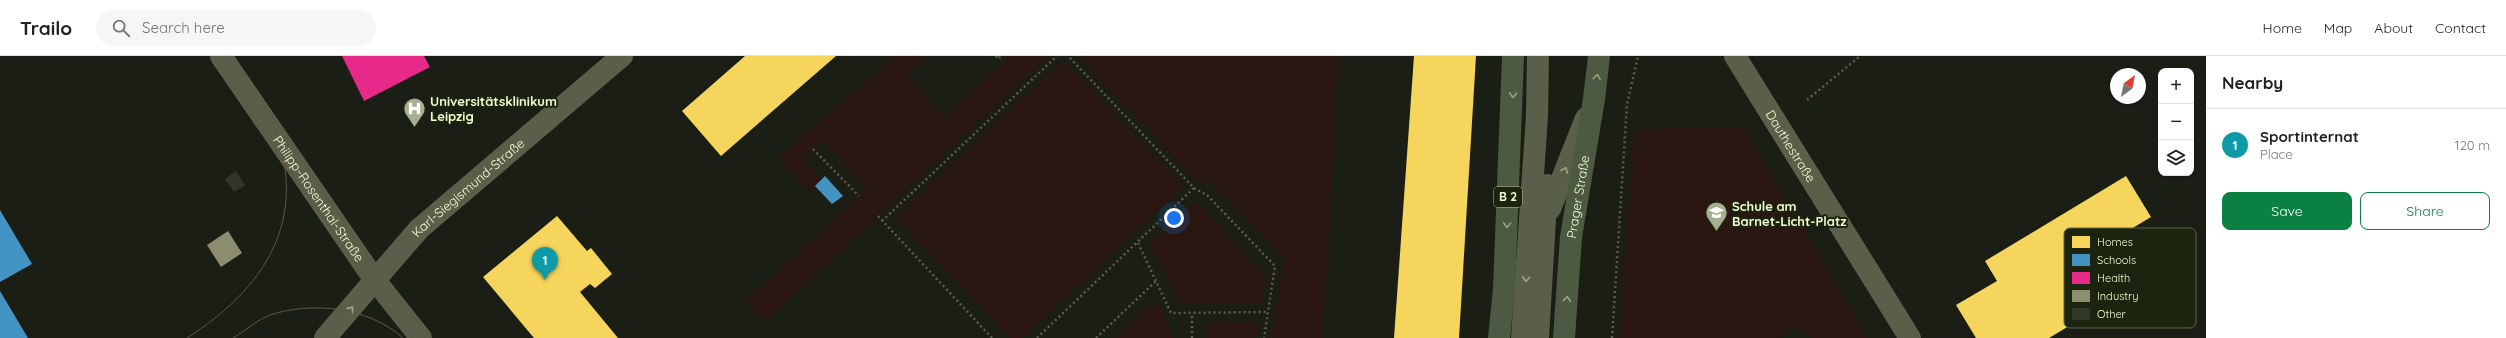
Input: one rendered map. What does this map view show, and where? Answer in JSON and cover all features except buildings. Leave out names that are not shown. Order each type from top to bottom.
[{"type":"main road","name":"B 2","points":[[1499,338],[1504,282],[1513,56]]},
{"type":"main road","name":"Prager Straße","points":[[1564,338],[1571,237],[1594,99],[1599,56]]},
{"type":"street","name":"Philipp-Rosenthal-Straße","points":[[221,56],[374,279],[421,338]]},
{"type":"street","name":"Karl-Siegismund-Straße","points":[[325,338],[418,228],[622,56]]},
{"type":"street","points":[[1529,56],[1537,115]]},
{"type":"street","points":[[1522,338],[1537,115],[1538,56]]},
{"type":"street","points":[[1538,338],[1546,219],[1550,56]]},
{"type":"street","name":"Dauthestraße","points":[[1735,56],[1910,338]]},
{"type":"street","points":[[1546,219],[1594,99]]},
{"type":"path","points":[[996,56],[998,59],[1001,56]]},
{"type":"path","points":[[882,220],[1058,56]]},
{"type":"path","points":[[1068,56],[1194,188],[1207,195],[1275,266],[1264,338]]},
{"type":"path","points":[[1612,338],[1627,104],[1638,56]]},
{"type":"path","points":[[1807,100],[1860,56]]},
{"type":"path","points":[[812,149],[859,196]]},
{"type":"path","points":[[1037,338],[1194,188]]},
{"type":"path","points":[[878,216],[992,338]]},
{"type":"path","points":[[1138,243],[1171,313],[1268,312]]},
{"type":"path","points":[[1096,338],[1156,281]]},
{"type":"path","points":[[1192,313],[1192,338]]},
{"type":"shaded area","points":[[895,56],[928,56],[906,75],[944,117],[1010,56],[1048,56],[765,322],[745,301],[867,188],[822,140],[803,157],[821,180],[809,191],[777,158]]},
{"type":"shaded area","points":[[1077,56],[1338,56],[1323,338],[1271,338],[1284,258],[1216,187],[1194,178]]},
{"type":"shaded area","points":[[1063,60],[1184,187],[1022,338],[1010,338],[895,217]]},
{"type":"shaded area","name":"Schule am Barnet-Licht-Platz","points":[[1743,127],[1867,338],[1810,338],[1795,327],[1778,338],[1619,338],[1634,129]]},
{"type":"shaded area","points":[[1195,200],[1266,278],[1262,303],[1179,303],[1149,245]]},
{"type":"shaded area","points":[[1161,304],[1173,338],[1116,338],[1144,309]]},
{"type":"shaded area","points":[[1207,321],[1259,323],[1256,338],[1206,338]]},
{"type":"tram line","points":[[213,56],[285,164],[370,284],[412,338]]},
{"type":"tram line","points":[[231,56],[379,273],[431,338]]},
{"type":"tram line","points":[[187,338],[214,319],[238,297],[258,274],[273,249],[283,222],[286,192],[284,161],[274,127]]},
{"type":"tram line","points":[[233,338],[270,315],[304,308],[322,308],[357,313],[374,319],[403,338]]},
{"type":"place","name":"Universitätsklinikum Leipzig","points":[[414,128]]},
{"type":"place","name":"Schule am Barnet-Licht-Platz","points":[[1716,232]]},
{"type":"place","name":"Sportinternat","points":[[545,280]]}]
